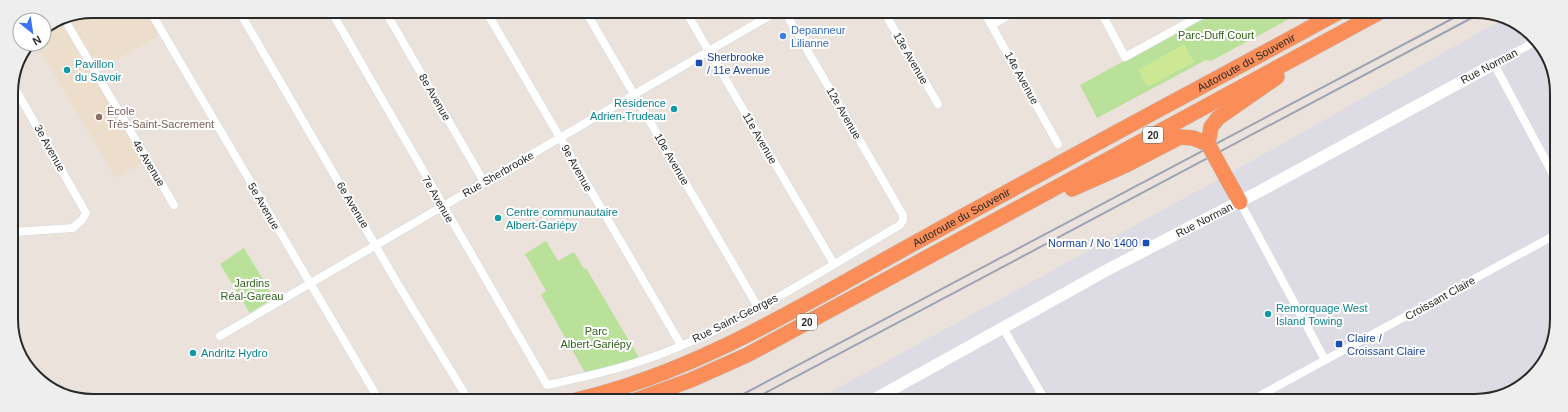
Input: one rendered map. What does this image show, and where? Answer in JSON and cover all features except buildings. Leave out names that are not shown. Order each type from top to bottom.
[{"type":"highway","name":"Autoroute du Souvenir","points":[[598,394],[660,375],[697,360],[746,337],[958,219],[1328,18]]},
{"type":"highway","name":"Autoroute du Souvenir","points":[[653,394],[728,364],[1369,18]]},
{"type":"highway","points":[[1240,202],[1207,142],[1211,127],[1218,118],[1333,38]]},
{"type":"highway","points":[[973,233],[1124,166],[1180,137],[1189,137],[1207,142]]},
{"type":"street","name":"5e Avenue","points":[[154,18],[309,284],[375,394]]},
{"type":"street","name":"6e Avenue","points":[[243,18],[465,394]]},
{"type":"street","name":"7e Avenue","points":[[335,18],[442,206],[547,385]]},
{"type":"street","name":"8e Avenue","points":[[389,18],[484,182]]},
{"type":"street","name":"9e Avenue","points":[[490,18],[681,344]]},
{"type":"street","name":"10e Avenue","points":[[590,18],[758,307]]},
{"type":"street","name":"11e Avenue","points":[[689,18],[834,264]]},
{"type":"street","name":"Rue Sherbrooke","points":[[220,336],[766,18]]},
{"type":"street","name":"12e Avenue","points":[[788,18],[903,215]]},
{"type":"street","name":"13e Avenue","points":[[888,18],[938,104]]},
{"type":"street","name":"14e Avenue","points":[[988,18],[1058,144]]},
{"type":"street","points":[[992,24],[1003,18]]},
{"type":"street","points":[[1104,18],[1125,57],[1196,18]]},
{"type":"street","name":"4e Avenue","points":[[67,23],[174,205]]},
{"type":"street","name":"Rue Norman","points":[[884,394],[1114,267],[1240,202],[1531,44]]},
{"type":"street","points":[[1494,64],[1550,169]]},
{"type":"street","name":"3e Avenue","points":[[18,94],[86,213],[82,220],[73,228],[18,231]]},
{"type":"street","points":[[1240,202],[1325,360]]},
{"type":"street","name":"Rue Saint-Georges","points":[[547,385],[641,361],[681,344],[758,307],[834,264],[900,225],[903,220],[903,215]]},
{"type":"street","name":"Croissant Claire","points":[[1263,394],[1550,238]]},
{"type":"street","points":[[1003,328],[1042,394]]},
{"type":"shaded area","name":"École Très-Saint-Sacrement","points":[[154,18],[163,33],[93,73],[145,161],[116,178],[41,52],[52,52],[52,31],[64,24],[79,19]]},
{"type":"shaded area","points":[[1498,22],[1517,31],[1528,40],[1540,56],[1546,69],[1550,88],[1550,324],[1546,343],[1537,361],[1517,381],[1504,388],[1480,394],[827,394],[1239,168]]},
{"type":"green space","name":"Parc-Duff Court","points":[[1203,18],[1291,18],[1211,61],[1206,60],[1097,118],[1080,85]]},
{"type":"green space","points":[[1184,44],[1194,62],[1148,87],[1138,70]]},
{"type":"green space","name":"Parc Albert-Gariépy","points":[[546,241],[558,261],[574,252],[584,269],[586,268],[641,361],[587,376],[541,295],[546,291],[525,254]]},
{"type":"green space","name":"Jardins Réal-Gareau","points":[[244,248],[274,298],[250,313],[220,264]]},
{"type":"railway","points":[[743,394],[1454,18]]},
{"type":"railway","points":[[763,394],[1472,18]]},
{"type":"place","name":"Depanneur Lilianne","points":[[783,36]]},
{"type":"place","name":"Sherbrooke / 11e Avenue","points":[[699,63]]},
{"type":"place","name":"Pavillon du Savoir","points":[[67,70]]},
{"type":"place","name":"Résidence Adrien-Trudeau","points":[[674,109]]},
{"type":"place","name":"École Très-Saint-Sacrement","points":[[99,117]]},
{"type":"place","name":"Centre communautaire Albert-Gariépy","points":[[498,218]]},
{"type":"place","name":"Norman / No 1400","points":[[1146,243]]},
{"type":"place","name":"Remorquage West Island Towing","points":[[1268,314]]},
{"type":"place","name":"Claire / Croissant Claire","points":[[1339,344]]},
{"type":"place","name":"Andritz Hydro","points":[[193,353]]}]
